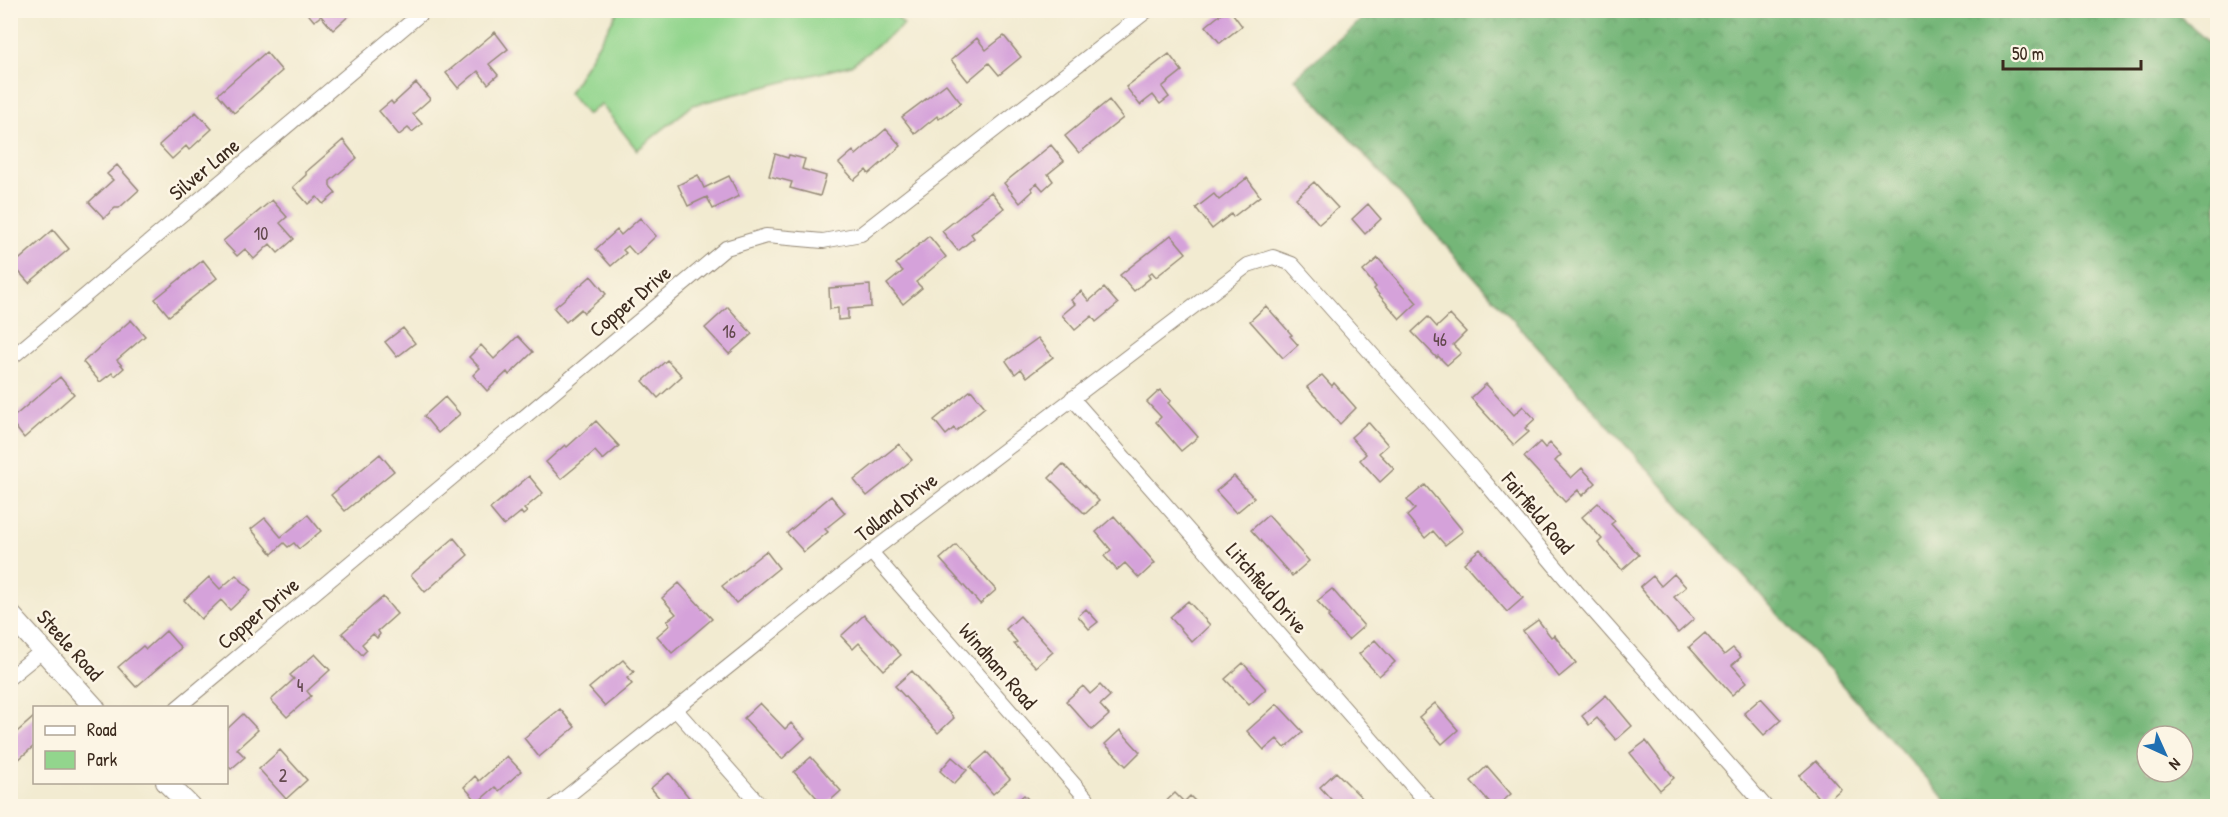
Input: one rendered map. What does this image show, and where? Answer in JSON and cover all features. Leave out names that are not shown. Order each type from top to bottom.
[{"type":"street","name":"Silver Lane","points":[[10,359],[425,10]]},
{"type":"street","name":"Copper Drive","points":[[179,706],[726,248],[766,236],[823,241],[861,234],[1132,16],[1148,10]]},
{"type":"street","name":"Tolland Drive","points":[[555,807],[871,552],[1072,398],[1248,265],[1273,257]]},
{"type":"street","name":"Fairfield Road","points":[[1273,257],[1292,264],[1479,475],[1576,591],[1765,807]]},
{"type":"street","name":"Litchfield Drive","points":[[1072,398],[1430,807]]},
{"type":"street","name":"Windham Road","points":[[871,552],[1093,807]]},
{"type":"street","name":"Steele Road","points":[[10,614],[93,706]]},
{"type":"street","points":[[10,677],[42,651]]},
{"type":"street","points":[[675,709],[760,807]]},
{"type":"street","points":[[167,784],[190,807]]},
{"type":"green space","points":[[618,11],[892,11],[904,25],[851,65],[693,105],[637,150],[601,104],[587,115],[569,93]]},
{"type":"green space","points":[[1371,11],[2174,11],[2217,50],[2217,806],[1951,806],[1295,78]]},
{"type":"building","points":[[305,10],[352,10],[353,12],[333,30],[321,16],[314,21]]},
{"type":"building","points":[[1226,10],[1230,10],[1242,26],[1220,43],[1206,26]]},
{"type":"building","points":[[495,32],[508,49],[489,64],[498,75],[488,84],[478,71],[458,88],[446,73]]},
{"type":"building","points":[[1004,36],[1021,57],[999,75],[989,63],[968,81],[951,60],[977,38],[986,50]]},
{"type":"building","points":[[266,52],[282,71],[234,113],[218,94]]},
{"type":"building","points":[[1169,54],[1182,71],[1162,87],[1169,97],[1160,104],[1153,95],[1140,105],[1126,87]]},
{"type":"building","points":[[416,83],[430,99],[413,114],[422,124],[412,132],[408,128],[399,135],[379,111],[391,101],[393,104]]},
{"type":"building","points":[[946,84],[961,103],[939,119],[937,116],[915,134],[902,117]]},
{"type":"building","points":[[1109,100],[1123,118],[1079,153],[1065,136]]},
{"type":"building","points":[[196,112],[212,129],[189,150],[186,146],[172,159],[159,145]]},
{"type":"building","points":[[886,129],[901,146],[869,174],[866,170],[854,180],[839,163],[853,151],[856,155]]},
{"type":"building","points":[[343,140],[357,158],[330,181],[330,186],[336,193],[323,204],[317,197],[308,204],[293,187],[306,175],[306,172]]},
{"type":"building","points":[[1051,145],[1064,161],[1048,174],[1053,181],[1043,190],[1037,183],[1031,188],[1033,191],[1020,203],[1004,183]]},
{"type":"building","points":[[775,154],[788,158],[789,155],[805,159],[802,169],[826,176],[820,196],[790,188],[792,182],[769,176]]},
{"type":"building","points":[[117,165],[139,190],[104,218],[89,202],[113,180],[107,174]]},
{"type":"building","points":[[698,175],[704,188],[729,176],[739,196],[713,209],[707,197],[688,206],[678,185]]},
{"type":"building","points":[[1247,178],[1260,196],[1233,217],[1231,214],[1212,229],[1196,208],[1214,194],[1219,200]]},
{"type":"building","points":[[1314,182],[1338,208],[1319,224],[1296,198]]},
{"type":"building","points":[[991,192],[1004,208],[971,234],[974,238],[958,251],[942,231]]},
{"type":"building","points":[[272,200],[287,217],[280,223],[294,239],[278,253],[270,244],[254,259],[245,249],[237,256],[223,241]]},
{"type":"building","points":[[1368,204],[1381,219],[1365,234],[1352,219]]},
{"type":"building","points":[[640,218],[656,236],[636,255],[628,246],[623,250],[626,253],[611,266],[596,249],[617,230],[621,235]]},
{"type":"building","points":[[53,230],[69,249],[29,283],[13,265]]},
{"type":"building","points":[[1171,235],[1186,253],[1156,277],[1152,272],[1148,275],[1150,278],[1134,291],[1120,275]]},
{"type":"building","points":[[929,236],[946,257],[916,282],[922,288],[903,304],[887,284],[903,271],[896,264]]},
{"type":"building","points":[[1378,258],[1417,303],[1400,319],[1374,289],[1376,287],[1363,271]]},
{"type":"building","points":[[203,260],[217,278],[169,316],[155,299]]},
{"type":"building","points":[[591,276],[606,294],[584,313],[581,309],[566,322],[554,308]]},
{"type":"building","points":[[870,285],[871,307],[848,309],[848,319],[838,320],[838,308],[830,309],[829,288]]},
{"type":"building","points":[[1104,288],[1118,304],[1096,322],[1092,316],[1075,330],[1062,315],[1075,304],[1071,300],[1081,291],[1089,301]]},
{"type":"building","points":[[1266,306],[1298,345],[1283,358],[1250,321]]},
{"type":"building","points":[[728,307],[752,334],[729,354],[705,328]]},
{"type":"building","points":[[1450,315],[1466,332],[1453,345],[1461,353],[1447,365],[1412,332],[1428,317],[1437,327]]},
{"type":"building","points":[[131,320],[145,336],[117,360],[124,368],[115,376],[112,373],[100,382],[83,362]]},
{"type":"building","points":[[403,328],[415,343],[397,357],[385,342]]},
{"type":"building","points":[[518,336],[533,352],[509,375],[507,372],[487,391],[473,375],[480,368],[469,357],[481,345],[494,359]]},
{"type":"building","points":[[1038,338],[1053,357],[1027,377],[1021,369],[1015,374],[1006,361]]},
{"type":"building","points":[[667,360],[682,376],[658,398],[643,381]]},
{"type":"building","points":[[1322,375],[1332,386],[1334,383],[1356,408],[1340,424],[1307,387]]},
{"type":"building","points":[[60,377],[74,394],[24,438],[10,420]]},
{"type":"building","points":[[1486,384],[1514,415],[1523,406],[1535,419],[1525,428],[1529,432],[1514,445],[1471,398]]},
{"type":"building","points":[[971,390],[985,407],[956,431],[954,428],[946,435],[934,420]]},
{"type":"building","points":[[1160,390],[1171,401],[1168,403],[1198,437],[1181,451],[1156,422],[1161,417],[1147,402]]},
{"type":"building","points":[[445,397],[460,414],[438,433],[424,416]]},
{"type":"building","points":[[596,421],[619,446],[603,460],[595,451],[561,479],[546,462]]},
{"type":"building","points":[[1368,422],[1388,445],[1379,453],[1394,469],[1380,482],[1360,460],[1366,454],[1351,437]]},
{"type":"building","points":[[1540,442],[1545,448],[1550,443],[1561,455],[1555,461],[1571,478],[1582,468],[1596,483],[1582,496],[1578,490],[1565,502],[1524,457]]},
{"type":"building","points":[[899,444],[912,460],[867,496],[854,480]]},
{"type":"building","points":[[380,454],[394,471],[345,511],[331,495]]},
{"type":"building","points":[[1063,464],[1099,501],[1085,514],[1049,478]]},
{"type":"building","points":[[529,476],[543,493],[524,509],[527,512],[523,515],[521,512],[504,526],[490,509]]},
{"type":"building","points":[[1234,476],[1254,498],[1236,513],[1216,491]]},
{"type":"building","points":[[1425,485],[1463,531],[1445,545],[1433,531],[1425,538],[1407,516],[1415,509],[1407,500]]},
{"type":"building","points":[[831,496],[845,513],[825,529],[828,532],[804,552],[787,533]]},
{"type":"building","points":[[1598,503],[1615,521],[1611,524],[1639,555],[1622,570],[1598,543],[1602,539],[1582,517]]},
{"type":"building","points":[[308,515],[321,531],[299,549],[294,543],[288,547],[284,543],[272,554],[251,529],[265,518],[281,537]]},
{"type":"building","points":[[1268,515],[1309,561],[1292,576],[1251,530]]},
{"type":"building","points":[[1114,516],[1155,563],[1139,578],[1125,563],[1117,570],[1104,556],[1111,550],[1096,532]]},
{"type":"building","points":[[454,538],[468,555],[425,592],[411,575]]},
{"type":"building","points":[[956,545],[996,590],[980,604],[940,559]]},
{"type":"building","points":[[1480,549],[1523,598],[1507,612],[1464,563]]},
{"type":"building","points":[[766,551],[779,568],[736,603],[722,586]]},
{"type":"building","points":[[1674,574],[1686,587],[1674,597],[1694,619],[1678,633],[1640,587],[1653,576],[1661,586]]},
{"type":"building","points":[[236,575],[251,590],[230,610],[221,600],[201,619],[184,600],[209,577],[220,589]]},
{"type":"building","points":[[679,583],[712,619],[672,653],[657,636],[670,625],[667,621],[676,614],[662,598]]},
{"type":"building","points":[[1332,589],[1364,626],[1348,640],[1317,601]]},
{"type":"building","points":[[383,597],[397,614],[378,631],[380,634],[377,638],[373,634],[362,644],[367,650],[362,655],[342,633]]},
{"type":"building","points":[[1188,601],[1210,625],[1192,642],[1170,617]]},
{"type":"building","points":[[1086,609],[1098,622],[1089,629],[1078,616]]},
{"type":"building","points":[[864,615],[901,655],[884,670],[859,643],[853,649],[841,636]]},
{"type":"building","points":[[1020,616],[1053,652],[1036,667],[1014,644],[1017,642],[1006,629]]},
{"type":"building","points":[[1538,620],[1551,637],[1554,635],[1576,663],[1559,677],[1523,631]]},
{"type":"building","points":[[166,631],[181,648],[136,687],[118,667],[143,646],[146,649]]},
{"type":"building","points":[[1705,633],[1724,655],[1733,648],[1741,657],[1732,665],[1747,682],[1732,695],[1689,647]]},
{"type":"building","points":[[1375,640],[1395,662],[1379,676],[1359,654]]},
{"type":"building","points":[[315,654],[330,670],[307,691],[311,696],[287,717],[271,700],[294,679],[290,675]]},
{"type":"building","points":[[623,660],[634,672],[627,678],[632,684],[605,706],[589,688]]},
{"type":"building","points":[[1243,663],[1266,689],[1249,705],[1225,679]]},
{"type":"building","points":[[912,671],[954,718],[938,733],[895,686]]},
{"type":"building","points":[[1100,685],[1110,696],[1100,705],[1109,715],[1092,730],[1066,701],[1083,686],[1090,694]]},
{"type":"building","points":[[1606,695],[1632,726],[1616,740],[1597,718],[1589,725],[1582,716]]},
{"type":"building","points":[[1761,698],[1781,720],[1764,735],[1744,713]]},
{"type":"building","points":[[760,703],[785,729],[791,723],[805,738],[782,759],[744,718]]},
{"type":"building","points":[[1435,703],[1458,730],[1442,744],[1419,717]]},
{"type":"building","points":[[1277,704],[1303,732],[1285,748],[1277,739],[1264,750],[1247,731]]},
{"type":"building","points":[[560,709],[575,727],[539,757],[524,738]]},
{"type":"building","points":[[243,714],[258,730],[237,749],[245,757],[231,769],[228,766],[228,728]]},
{"type":"building","points":[[33,718],[33,747],[10,767],[10,738]]},
{"type":"building","points":[[1120,730],[1140,752],[1126,766],[1105,744]]},
{"type":"building","points":[[1646,741],[1674,778],[1660,790],[1630,753]]},
{"type":"building","points":[[280,750],[307,780],[286,799],[259,769]]},
{"type":"building","points":[[987,752],[1010,779],[993,794],[970,767]]},
{"type":"building","points":[[507,756],[521,771],[499,791],[495,787],[478,802],[464,787],[475,776],[479,781]]},
{"type":"building","points":[[811,757],[841,791],[824,806],[794,772]]},
{"type":"building","points":[[952,757],[967,770],[954,784],[940,771]]},
{"type":"building","points":[[1816,761],[1841,789],[1824,804],[1799,776]]},
{"type":"building","points":[[1487,766],[1511,794],[1497,806],[1493,806],[1471,781]]},
{"type":"building","points":[[1336,772],[1363,799],[1360,802],[1364,806],[1337,806],[1320,787]]},
{"type":"building","points":[[669,773],[696,806],[666,806],[651,788]]},
{"type":"building","points":[[1175,793],[1184,802],[1190,796],[1200,806],[1161,806]]},
{"type":"building","points":[[1024,795],[1035,806],[1011,806]]}]
